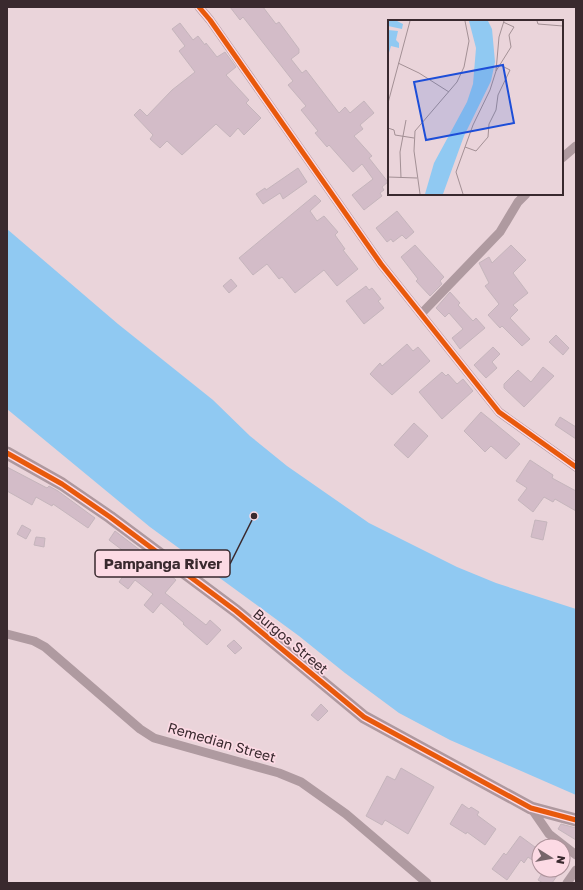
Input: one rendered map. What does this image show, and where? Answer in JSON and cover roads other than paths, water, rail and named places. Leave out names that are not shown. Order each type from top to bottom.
[{"type":"street","points":[[199,7],[210,20],[381,264],[500,412],[576,468]]},
{"type":"street","points":[[563,157],[576,146]]},
{"type":"street","points":[[421,314],[500,232],[518,202],[525,195]]},
{"type":"street","name":"Burgos Street","points":[[7,452],[62,484],[110,517],[236,611],[364,717],[531,808],[576,820]]},
{"type":"street","name":"Remedian Street","points":[[7,634],[34,641],[45,647],[140,729],[154,738],[279,773],[301,782],[346,814],[427,883]]},
{"type":"street","points":[[531,808],[549,834],[576,854]]},
{"type":"street","points":[[567,883],[576,870]]},
{"type":"water","points":[[7,229],[118,324],[213,400],[250,436],[287,466],[369,523],[457,567],[496,583],[576,609],[576,795],[450,740],[399,713],[345,673],[299,636],[150,527],[7,409]]},
{"type":"place","name":"Pampanga River","points":[[254,516]]}]
